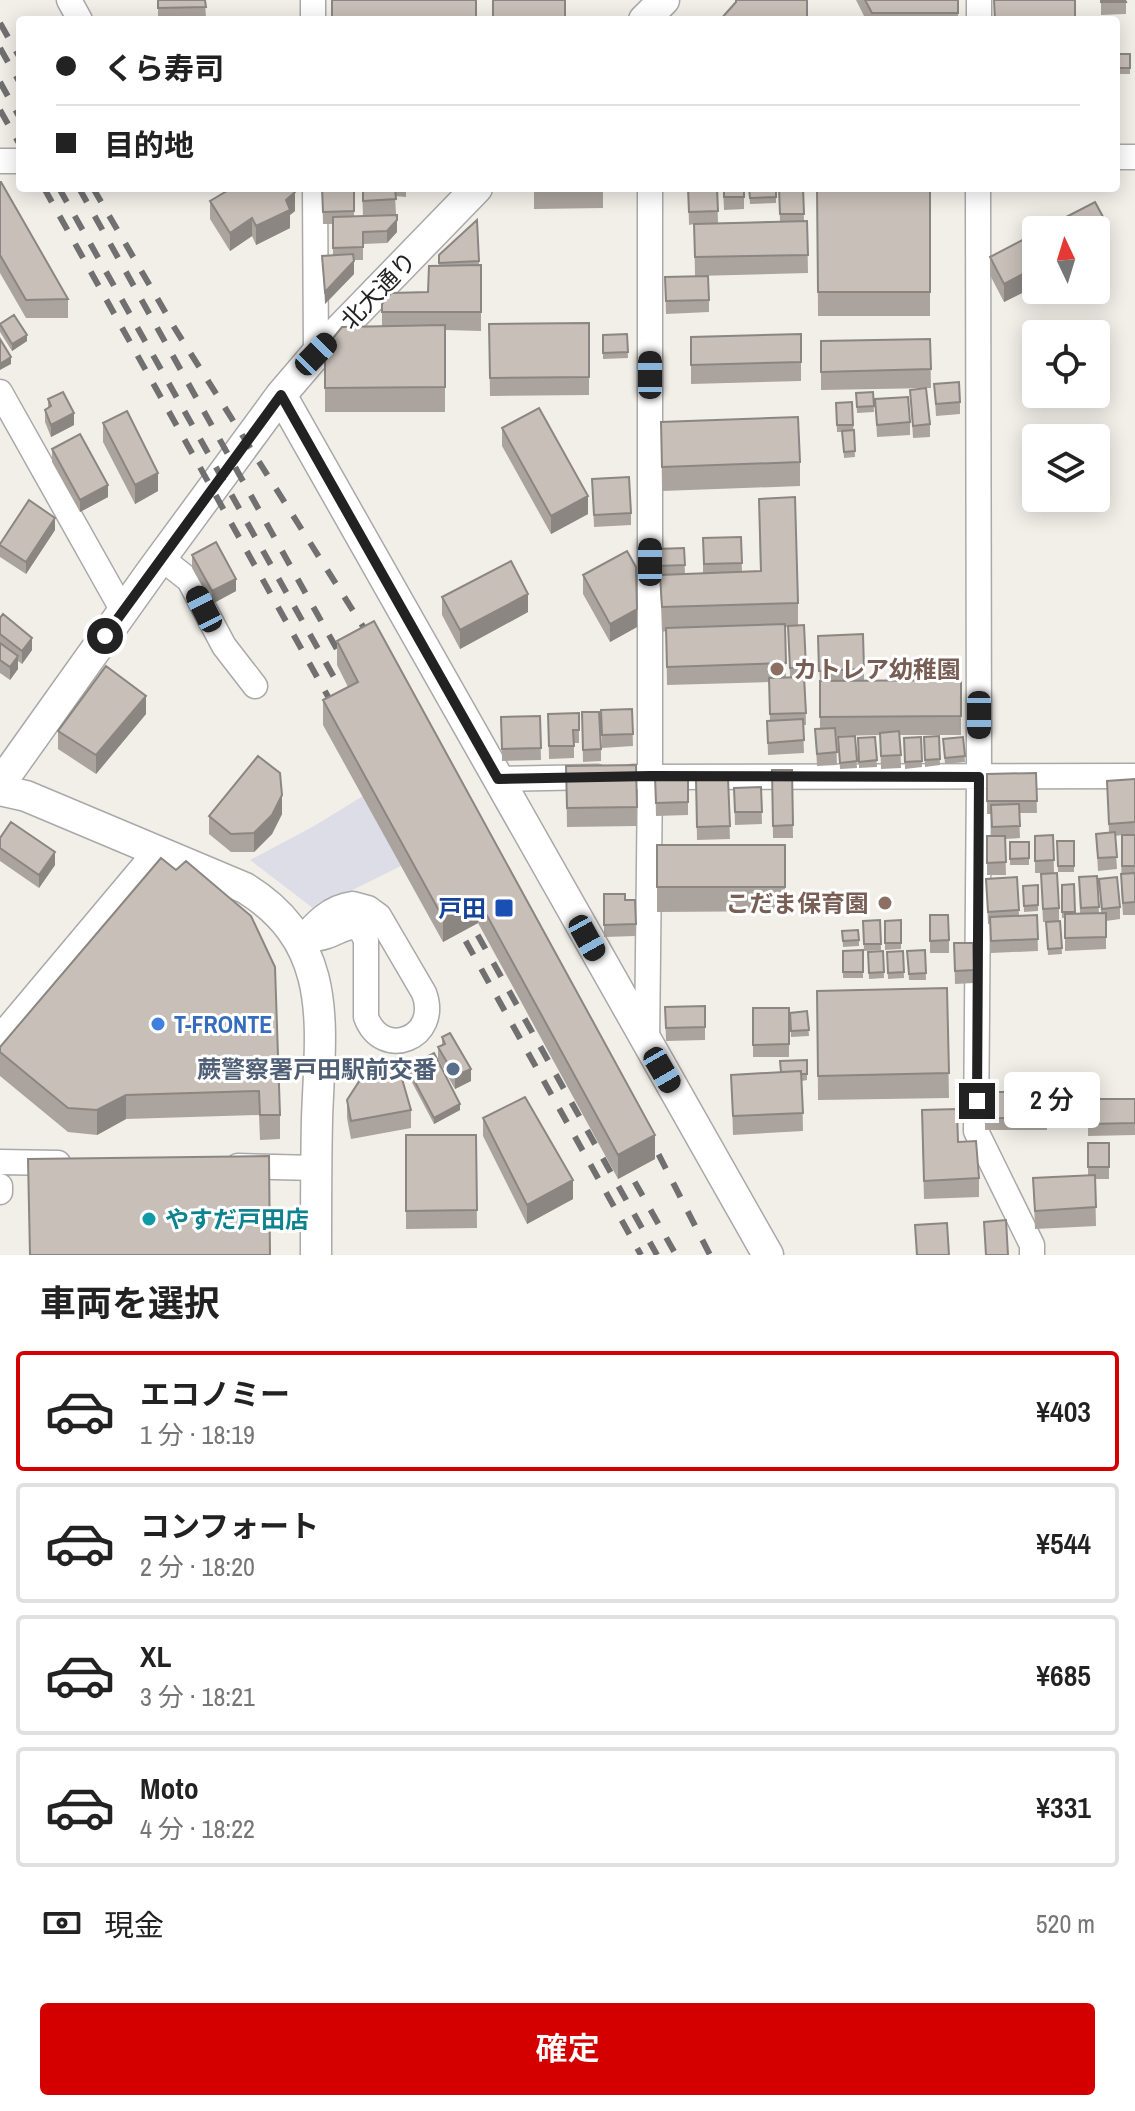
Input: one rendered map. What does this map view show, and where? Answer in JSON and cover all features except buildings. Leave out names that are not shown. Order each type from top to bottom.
[{"type":"street","points":[[315,192],[316,354]]},
{"type":"street","name":"北大通り","points":[[0,784],[281,395],[316,354],[473,192]]},
{"type":"street","points":[[647,1044],[650,192]]},
{"type":"street","points":[[978,192],[976,1131],[1032,1245],[1032,1255]]},
{"type":"street","points":[[281,395],[768,1255]]},
{"type":"street","points":[[1,397],[123,611]]},
{"type":"street","points":[[161,558],[189,580],[224,646],[255,686]]},
{"type":"street","points":[[498,779],[1135,776]]},
{"type":"street","points":[[0,790],[26,796],[245,888],[284,919],[300,941],[318,992],[316,1255]]},
{"type":"street","points":[[0,1037],[157,850]]},
{"type":"street","points":[[346,905],[374,911],[424,993],[428,1002],[425,1024],[418,1033],[397,1041],[376,1034],[369,1026],[366,1017],[366,941],[359,929],[349,927],[328,936],[300,941],[319,919],[346,905]]},
{"type":"street","points":[[0,1162],[79,1163]]},
{"type":"street","points":[[221,1166],[316,1168]]},
{"type":"street","points":[[0,1186],[0,1192]]},
{"type":"shaded area","points":[[363,796],[401,866],[314,909],[250,860],[314,826]]},
{"type":"railway","points":[[0,23],[16,51]]},
{"type":"railway","points":[[0,48],[16,76]]},
{"type":"railway","points":[[0,82],[16,111]]},
{"type":"railway","points":[[0,110],[16,138]]},
{"type":"railway","points":[[46,192],[340,718]]},
{"type":"railway","points":[[61,192],[353,711]]},
{"type":"railway","points":[[81,192],[348,669]]},
{"type":"railway","points":[[95,192],[174,327],[374,644]]},
{"type":"railway","points":[[462,907],[657,1255]]},
{"type":"railway","points":[[450,913],[641,1255]]},
{"type":"railway","points":[[644,1126],[710,1255]]},
{"type":"railway","points":[[619,1154],[676,1255]]},
{"type":"place","name":"カトレア幼稚園","points":[[777,669]]},
{"type":"place","name":"こだま保育園","points":[[885,903]]},
{"type":"place","name":"戸田","points":[[504,908]]},
{"type":"place","name":"T-FRONTE","points":[[158,1024]]},
{"type":"place","name":"蕨警察署戸田駅前交番","points":[[453,1069]]},
{"type":"place","name":"やすだ戸田店","points":[[149,1219]]},
{"type":"route","points":[[105,636],[281,395],[498,779],[979,777],[977,1101]]}]
